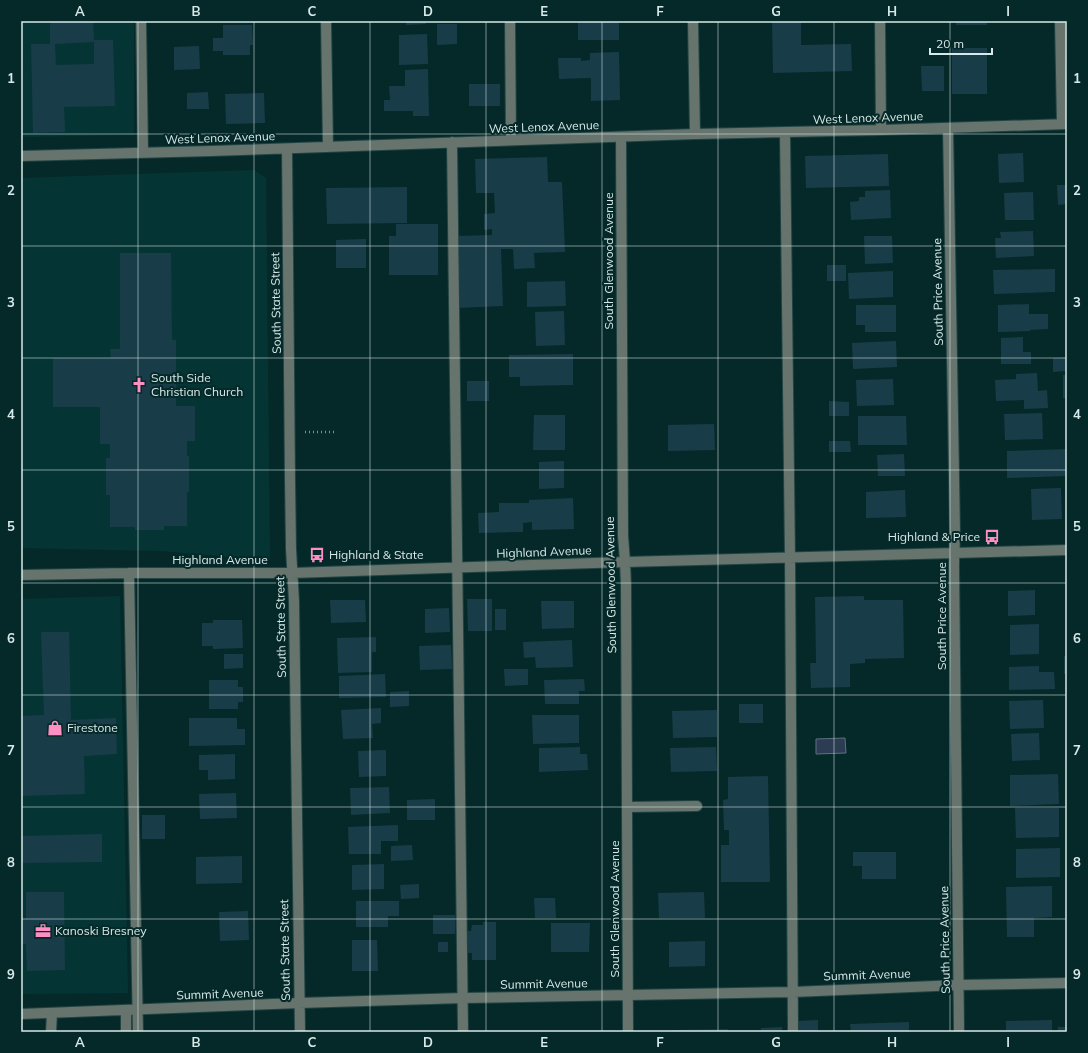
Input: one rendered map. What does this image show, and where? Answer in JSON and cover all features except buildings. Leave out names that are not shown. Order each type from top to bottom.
[{"type":"street","points":[[141,21],[143,153]]},
{"type":"street","points":[[326,21],[328,147]]},
{"type":"street","points":[[510,21],[511,140]]},
{"type":"street","points":[[693,21],[695,134]]},
{"type":"street","points":[[880,21],[881,130]]},
{"type":"street","points":[[1060,21],[1064,124]]},
{"type":"street","name":"West Lenox Avenue","points":[[21,156],[287,149],[695,134],[785,133],[1064,124]]},
{"type":"street","name":"South Price Avenue","points":[[948,128],[955,554],[954,581],[959,1032]]},
{"type":"street","points":[[785,133],[790,558],[793,1032]]},
{"type":"street","name":"South Glenwood Avenue","points":[[621,137],[628,1032]]},
{"type":"street","points":[[452,142],[463,1032]]},
{"type":"street","name":"South State Street","points":[[287,149],[290,480],[294,601],[300,1032]]},
{"type":"street","name":"Highland Avenue","points":[[21,575],[129,573],[292,573],[1067,550]]},
{"type":"street","points":[[129,573],[138,1032]]},
{"type":"street","points":[[627,807],[697,806]]},
{"type":"street","name":"Summit Avenue","points":[[21,1014],[463,998],[793,992],[959,985],[1067,983]]},
{"type":"street","points":[[126,1011],[126,1032]]},
{"type":"street","points":[[51,1032],[52,1013]]},
{"type":"path","points":[[300,432],[337,432]]},
{"type":"shaded area","points":[[21,21],[134,21],[134,135],[21,137]]},
{"type":"shaded area","points":[[254,170],[266,178],[270,560],[160,551],[21,548],[21,178]]},
{"type":"shaded area","points":[[120,596],[128,993],[21,994],[21,599]]},
{"type":"shaded area","points":[[845,738],[846,753],[816,754],[816,739]]},
{"type":"place","name":"South Side Christian Church","points":[[139,385]]},
{"type":"place","name":"Highland & Price","points":[[992,537]]},
{"type":"place","name":"Highland & State","points":[[317,555]]},
{"type":"place","name":"Firestone","points":[[55,728]]},
{"type":"place","name":"Kanoski Bresney","points":[[43,931]]}]
